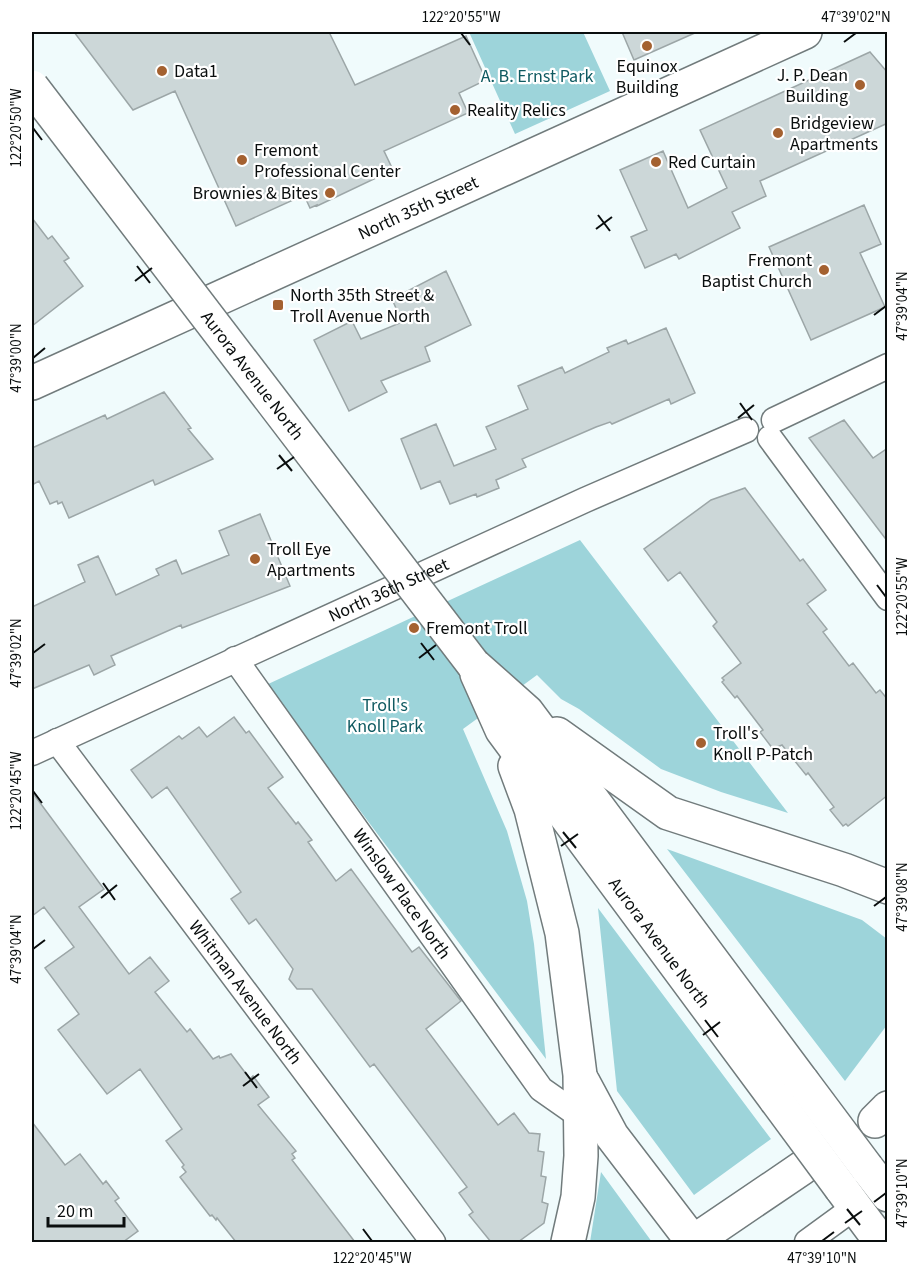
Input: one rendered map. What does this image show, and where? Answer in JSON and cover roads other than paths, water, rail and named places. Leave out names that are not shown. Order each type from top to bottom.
[{"type":"main road","name":"North 35th Street","points":[[32,384],[805,32]]},
{"type":"main road","name":"Aurora Avenue North","points":[[32,87],[515,721],[881,1183]]},
{"type":"main road","name":"Aurora Avenue North","points":[[515,721],[776,1100],[881,1242]]},
{"type":"main road","points":[[515,721],[531,809],[562,933],[580,1075],[581,1156],[578,1197],[568,1242]]},
{"type":"main road","points":[[515,721],[595,763],[668,813],[844,870],[888,887]]},
{"type":"main road","points":[[580,1075],[612,1136],[693,1242],[802,1168]]},
{"type":"street","points":[[32,104],[398,586]]},
{"type":"street","points":[[888,366],[772,429],[888,598]]},
{"type":"street","name":"North 36th Street","points":[[32,753],[585,500],[746,430],[754,440],[764,441],[772,429]]},
{"type":"street","name":"Winslow Place North","points":[[235,659],[541,1089],[581,1117]]},
{"type":"street","name":"Whitman Avenue North","points":[[57,741],[433,1242]]},
{"type":"street","points":[[807,1242],[848,1197]]},
{"type":"place","name":"Equinox Building","points":[[647,46]]},
{"type":"place","name":"Data1","points":[[162,71]]},
{"type":"place","name":"J. P. Dean Building","points":[[860,85]]},
{"type":"place","name":"Reality Relics","points":[[455,110]]},
{"type":"place","name":"Bridgeview Apartments","points":[[778,133]]},
{"type":"place","name":"Fremont Professional Center","points":[[242,160]]},
{"type":"place","name":"Red Curtain","points":[[656,162]]},
{"type":"place","name":"Brownies & Bites","points":[[330,193]]},
{"type":"place","name":"Fremont Baptist Church","points":[[824,270]]},
{"type":"place","name":"North 35th Street & Troll Avenue North","points":[[278,305]]},
{"type":"place","name":"Troll Eye Apartments","points":[[255,559]]},
{"type":"place","name":"Fremont Troll","points":[[414,628]]},
{"type":"place","name":"Troll's Knoll P-Patch","points":[[701,743]]},
{"type":"park label","name":"A. B. Ernst Park","points":[[537,76]]},
{"type":"park label","name":"Troll's Knoll Park","points":[[385,715]]}]
